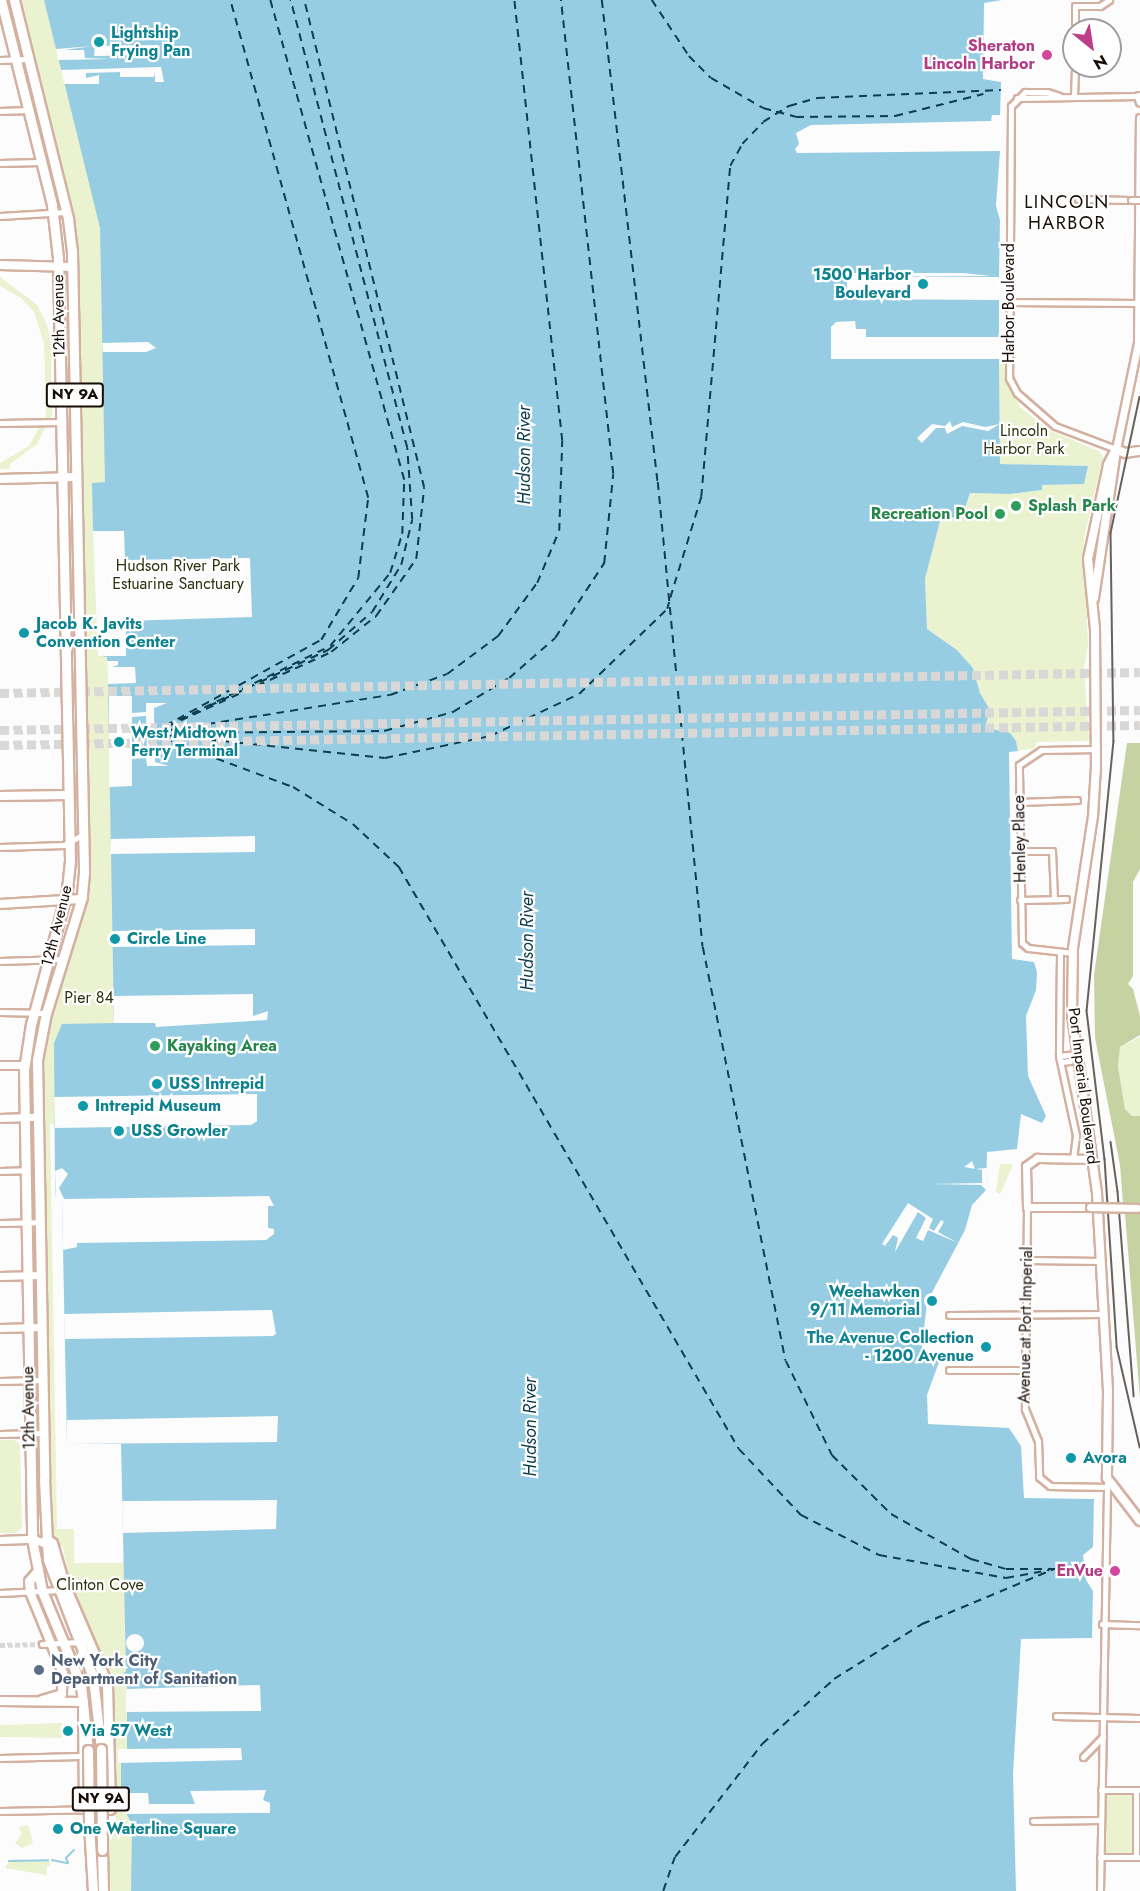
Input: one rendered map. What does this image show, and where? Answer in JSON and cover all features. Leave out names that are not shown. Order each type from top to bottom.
[{"type":"highway","name":"12th Avenue","points":[[1,0],[54,214],[58,267],[65,593],[69,844],[64,901],[34,1012],[24,1065],[32,1539],[36,1573],[64,1643],[84,1702]]},
{"type":"highway","name":"12th Avenue","points":[[14,0],[66,212],[73,267],[83,834],[81,899],[46,1013],[37,1060],[46,1542]]},
{"type":"highway","points":[[65,593],[79,588]]},
{"type":"highway","points":[[66,645],[80,651]]},
{"type":"highway","points":[[26,1210],[39,1209]]},
{"type":"highway","points":[[46,1542],[52,1543],[62,1590],[99,1660],[109,1693],[110,1809]]},
{"type":"highway","points":[[30,1592],[29,1581],[36,1573]]},
{"type":"highway","name":"NY 9A","points":[[62,1590],[94,1682],[100,1732],[103,1891]]},
{"type":"highway","points":[[99,1660],[105,1706],[100,1732]]},
{"type":"highway","name":"NY 9A","points":[[84,1702],[93,1891]]},
{"type":"main road","points":[[0,265],[73,267]]},
{"type":"main road","points":[[1116,449],[1140,445]]},
{"type":"main road","points":[[1116,449],[1128,453],[1140,451]]},
{"type":"main road","name":"Port Imperial Boulevard","points":[[1108,1484],[1101,1261],[1092,1159],[1073,1057],[1073,953],[1093,816],[1097,749],[1093,606],[1088,575],[1090,542],[1108,465],[1116,449]]},
{"type":"main road","name":"Port Imperial Boulevard","points":[[1093,606],[1099,552],[1113,488],[1116,449]]},
{"type":"main road","points":[[0,479],[77,477]]},
{"type":"main road","points":[[1090,542],[1096,544],[1099,552]]},
{"type":"main road","points":[[0,796],[68,795]]},
{"type":"main road","points":[[0,904],[81,899]]},
{"type":"main road","points":[[1108,1484],[1140,1521]]},
{"type":"main road","points":[[30,1592],[62,1669],[63,1692],[42,1700]]},
{"type":"main road","points":[[0,1701],[84,1702]]},
{"type":"street","points":[[1075,18],[1075,6],[1100,6],[1109,0]]},
{"type":"street","points":[[0,60],[28,59]]},
{"type":"street","points":[[1074,78],[1074,97]]},
{"type":"street","name":"Harbor Boulevard","points":[[1116,449],[1059,428],[1014,389],[1009,376],[1011,109],[1017,98],[1030,92],[1074,97],[1140,97]]},
{"type":"street","points":[[0,111],[28,110]]},
{"type":"street","points":[[1116,449],[1137,351],[1140,118]]},
{"type":"street","points":[[0,163],[41,162]]},
{"type":"street","points":[[1078,200],[1140,200]]},
{"type":"street","points":[[0,216],[66,212]]},
{"type":"street","points":[[1009,302],[1138,303]]},
{"type":"street","points":[[0,423],[61,422]]},
{"type":"street","name":"Henley Place","points":[[1073,953],[1060,953],[1046,948],[1028,948],[1022,943],[1019,765],[1028,755],[1041,750],[1097,749]]},
{"type":"street","points":[[1019,802],[1077,800]]},
{"type":"street","points":[[0,847],[69,844],[83,834]]},
{"type":"street","points":[[1020,851],[1052,851],[1054,898]]},
{"type":"street","points":[[1020,900],[1066,899]]},
{"type":"street","points":[[1060,953],[1060,1059],[1076,1135],[1073,1158]]},
{"type":"street","points":[[0,961],[64,959]]},
{"type":"street","points":[[0,1012],[46,1013]]},
{"type":"street","points":[[1060,1059],[1073,1057]]},
{"type":"street","points":[[0,1065],[24,1065]]},
{"type":"street","points":[[0,1118],[37,1117]]},
{"type":"street","points":[[1092,1159],[1037,1158],[1026,1166],[1027,1207],[1138,1208]]},
{"type":"street","points":[[0,1171],[25,1170]]},
{"type":"street","name":"Avenue at Port Imperial","points":[[1027,1207],[1025,1411],[1038,1441],[1040,1480],[1050,1486],[1108,1484]]},
{"type":"street","points":[[0,1223],[39,1222]]},
{"type":"street","points":[[1026,1260],[1101,1261]]},
{"type":"street","points":[[0,1276],[40,1275]]},
{"type":"street","points":[[949,1315],[1104,1314]]},
{"type":"street","points":[[0,1328],[41,1328]]},
{"type":"street","points":[[948,1370],[1025,1370]]},
{"type":"street","points":[[0,1381],[42,1380]]},
{"type":"street","points":[[0,1434],[43,1433]]},
{"type":"street","points":[[1100,1891],[1103,1736],[1102,1624],[1108,1484]]},
{"type":"street","points":[[0,1540],[32,1539],[46,1542]]},
{"type":"street","points":[[0,1593],[62,1590]]},
{"type":"street","points":[[1102,1624],[1140,1625]]},
{"type":"street","points":[[42,1644],[80,1642]]},
{"type":"street","name":"12th Avenue","points":[[82,1810],[80,1713],[84,1702]]},
{"type":"street","points":[[1056,1716],[1140,1718]]},
{"type":"street","points":[[1083,1757],[1103,1736]]},
{"type":"street","points":[[0,1758],[80,1756]]},
{"type":"street","points":[[1100,1857],[1138,1857],[1138,1790],[1101,1790]]},
{"type":"street","points":[[0,1811],[110,1809]]},
{"type":"street","points":[[1033,1821],[1101,1820]]},
{"type":"green space","name":"Clinton Cove","points":[[17,0],[150,0],[107,661],[108,689],[261,685],[55,1162],[55,1124],[50,1124],[57,1529],[74,1529],[74,1563],[281,1562],[128,1815],[134,1846],[131,1891],[109,1891],[108,1838],[115,1818],[110,1684],[71,1591],[63,1547],[54,1544],[52,1533],[42,1127],[44,1057],[47,1026],[83,911],[89,848],[76,273]]},
{"type":"green space","points":[[22,67],[39,119],[60,201],[56,202]]},
{"type":"green space","points":[[65,273],[73,466],[67,467],[63,275]]},
{"type":"green space","points":[[0,277],[37,305],[47,325],[51,344],[52,414],[37,444],[10,464],[10,469],[0,469],[0,463],[29,446],[46,415],[44,343],[34,312],[21,298],[0,286]]},
{"type":"green space","name":"Lincoln Harbor Park","points":[[999,359],[1006,359],[1008,384],[1020,407],[1051,431],[1099,451],[1103,457],[1084,538],[1088,645],[1084,668],[1089,741],[1037,742],[1035,748],[1018,751],[1016,741],[1001,730],[985,727],[990,710],[980,693],[973,668],[957,650],[927,629],[925,579],[940,521],[955,517],[965,508],[970,493],[1009,494],[1042,490],[1042,485],[1083,484],[1083,477],[1087,476],[1087,466],[1000,464]]},
{"type":"green space","points":[[67,489],[75,564],[74,585],[70,586]]},
{"type":"green space","points":[[1127,743],[1140,743],[1140,869],[1133,882],[1133,976],[1128,984],[1133,989],[1140,1016],[1140,1035],[1120,1047],[1118,1067],[1125,1109],[1132,1116],[1140,1116],[1140,1203],[1123,1203],[1120,1165],[1095,1038],[1094,975]]},
{"type":"green space","points":[[1140,1037],[1140,1116],[1132,1116],[1125,1109],[1118,1067],[1120,1047]]},
{"type":"green space","points":[[1000,1164],[1012,1164],[1012,1167],[1000,1194],[996,1192]]},
{"type":"green space","points":[[1140,1213],[1140,1399],[1125,1214]]},
{"type":"green space","points":[[0,1440],[14,1440],[20,1444],[22,1528],[15,1533],[0,1533]]},
{"type":"green space","points":[[62,1723],[62,1738],[0,1737],[0,1725]]},
{"type":"green space","points":[[1106,1794],[1133,1794],[1133,1853],[1105,1853]]},
{"type":"green space","points":[[28,1825],[33,1843],[22,1848],[15,1843],[22,1834],[19,1827]]},
{"type":"green space","points":[[48,1860],[51,1866],[47,1866],[47,1875],[5,1868],[9,1861]]},
{"type":"water","name":"Hudson River","points":[[44,0],[1002,0],[984,3],[983,79],[1001,82],[1000,115],[992,115],[991,121],[811,125],[796,133],[799,144],[795,149],[797,153],[1000,151],[996,206],[1000,220],[999,277],[847,277],[847,299],[999,300],[999,337],[866,337],[866,329],[856,329],[855,321],[836,322],[831,327],[831,359],[999,359],[1000,464],[1088,466],[1084,484],[1042,485],[1042,490],[1009,494],[970,493],[965,508],[955,517],[940,521],[925,579],[927,629],[957,650],[973,668],[980,693],[990,710],[985,727],[1010,733],[1016,741],[1018,751],[1009,752],[1012,959],[1034,962],[1037,972],[1036,990],[1026,1016],[1028,1076],[1046,1116],[1042,1123],[1021,1114],[1017,1149],[987,1152],[986,1190],[972,1205],[965,1230],[927,1302],[922,1348],[939,1362],[927,1395],[928,1424],[1009,1428],[1021,1446],[1024,1498],[1094,1499],[1093,1547],[1083,1555],[1086,1580],[1093,1591],[1092,1638],[1021,1639],[1013,1774],[1016,1891],[131,1891],[132,1825],[121,1802],[121,1749],[127,1749],[127,1684],[118,1678],[126,1671],[121,1444],[67,1444],[62,1199],[56,1199],[55,1184],[54,1043],[62,1024],[114,1023],[107,657],[101,656],[98,531],[93,531],[92,483],[105,482],[100,228]]},
{"type":"pier","points":[[158,45],[159,53],[154,55],[94,56],[95,46]]},
{"type":"pier","points":[[93,46],[64,50],[84,50],[85,58],[111,59],[58,60],[56,49]]},
{"type":"pier","points":[[161,67],[164,82],[155,82],[155,72],[154,77],[120,77],[120,72],[86,73],[86,78],[99,75],[99,84],[64,84],[61,70]]},
{"type":"pier","points":[[815,273],[963,273],[991,276],[847,277]]},
{"type":"pier","points":[[148,342],[156,348],[146,352],[103,352],[102,343]]},
{"type":"pier","points":[[950,421],[952,427],[963,422],[985,427],[1000,424],[988,431],[962,426],[947,434],[945,428],[936,428],[922,443],[917,438],[932,424],[945,426]]},
{"type":"pier","points":[[93,531],[124,531],[125,560],[250,558],[252,617],[126,621],[126,656],[98,656]]},
{"type":"pier","points":[[107,661],[118,661],[118,665],[112,667],[135,667],[136,683],[108,684]]},
{"type":"pier","points":[[109,696],[132,696],[132,713],[146,712],[146,703],[167,703],[154,708],[155,762],[169,766],[147,766],[146,758],[132,759],[132,786],[109,787]],"holes":[[[146,716],[147,754],[132,754],[132,717]]]},
{"type":"pier","points":[[255,836],[255,852],[110,854],[111,839]]},
{"type":"pier","points":[[255,929],[255,945],[113,947],[112,931]]},
{"type":"pier","name":"Pier 84","points":[[253,994],[253,1016],[268,1011],[267,1020],[156,1027],[155,1023],[114,1023],[114,996]]},
{"type":"pier","points":[[257,1094],[257,1121],[251,1125],[55,1128],[54,1097]]},
{"type":"pier","points":[[972,1161],[975,1169],[964,1167]]},
{"type":"pier","points":[[62,1168],[68,1174],[59,1188],[64,1199],[269,1196],[274,1206],[268,1206],[268,1228],[274,1229],[274,1234],[266,1240],[77,1243],[77,1247],[63,1250],[62,1199],[56,1199],[55,1171]]},
{"type":"pier","points":[[987,1168],[986,1190],[981,1185],[931,1184],[982,1183],[982,1170],[976,1169]]},
{"type":"pier","points":[[908,1203],[933,1219],[929,1228],[934,1231],[941,1220],[944,1222],[938,1232],[958,1243],[928,1230],[923,1241],[916,1238],[926,1218],[918,1212],[895,1252],[898,1238],[893,1235],[885,1246],[882,1244]]},
{"type":"pier","points":[[272,1310],[276,1334],[273,1336],[65,1339],[64,1314]]},
{"type":"pier","points":[[278,1416],[277,1442],[67,1444],[67,1420]]},
{"type":"pier","points":[[277,1500],[276,1529],[123,1533],[122,1501]]},
{"type":"pier","points":[[131,1634],[139,1634],[144,1639],[142,1650],[131,1652],[126,1647],[126,1639]]},
{"type":"pier","points":[[260,1685],[261,1711],[126,1712],[126,1689]]},
{"type":"pier","points":[[241,1748],[242,1760],[118,1763],[118,1749]]},
{"type":"pier","points":[[266,1790],[263,1800],[270,1803],[270,1813],[124,1814],[118,1802],[125,1793],[148,1793],[149,1804],[195,1804],[190,1791]]},
{"type":"waterway","points":[[52,1860],[68,1863],[66,1858],[74,1850]]},
{"type":"waterway","points":[[9,1861],[48,1860]]},
{"type":"ferry route","points":[[165,726],[321,640],[358,578],[368,498],[230,0]]},
{"type":"ferry route","points":[[179,720],[330,646],[390,573],[402,534],[404,480],[270,0]]},
{"type":"ferry route","points":[[209,706],[328,650],[372,612],[401,565],[412,520],[407,448],[290,0]]},
{"type":"ferry route","points":[[155,732],[331,652],[376,616],[416,559],[424,488],[304,0]]},
{"type":"ferry route","points":[[152,733],[390,695],[447,674],[498,636],[537,583],[559,531],[562,441],[514,0]]},
{"type":"ferry route","points":[[161,733],[384,731],[453,712],[509,678],[555,638],[604,563],[613,474],[561,0]]},
{"type":"ferry route","points":[[602,0],[658,482],[703,947],[786,1361],[832,1455],[891,1514],[971,1559],[1006,1569],[1055,1569]]},
{"type":"ferry route","points":[[652,0],[689,56],[711,78],[763,108],[796,117],[895,116],[983,94]]},
{"type":"ferry route","points":[[670,598],[701,497],[730,166],[742,144],[763,122],[789,106],[817,98],[1001,90]]},
{"type":"ferry route","points":[[156,734],[385,758],[490,736],[579,694],[667,609],[669,602]]},
{"type":"ferry route","points":[[151,734],[293,787],[353,824],[399,867],[739,1449],[801,1515],[879,1555],[1006,1578],[1049,1570]]},
{"type":"ferry route","points":[[663,1891],[675,1857],[762,1744],[834,1679],[922,1624],[1054,1569]]},
{"type":"tunnel","points":[[0,693],[1140,672]]},
{"type":"tunnel","points":[[0,730],[1140,710]]},
{"type":"tunnel","points":[[0,745],[1140,725]]},
{"type":"tunnel","points":[[0,1645],[42,1644]]},
{"type":"tram line","points":[[1140,397],[1111,533],[1114,741],[1087,1011],[1105,1159],[1117,1347],[1140,1447]]},
{"type":"tram line","points":[[1111,1142],[1118,1192],[1134,1396]]},
{"type":"place","name":"Lightship Frying Pan","points":[[99,42]]},
{"type":"place","name":"Sheraton Lincoln Harbor","points":[[1047,55]]},
{"type":"place","name":"1500 Harbor Boulevard","points":[[923,284]]},
{"type":"place","name":"Splash Park","points":[[1016,506]]},
{"type":"place","name":"Recreation Pool","points":[[1000,514]]},
{"type":"place","name":"Jacob K. Javits Convention Center","points":[[24,633]]},
{"type":"place","name":"West Midtown Ferry Terminal","points":[[119,742]]},
{"type":"place","name":"Circle Line","points":[[115,939]]},
{"type":"place","name":"Kayaking Area","points":[[155,1046]]},
{"type":"place","name":"USS Intrepid","points":[[157,1084]]},
{"type":"place","name":"Intrepid Museum","points":[[83,1106]]},
{"type":"place","name":"USS Growler","points":[[119,1131]]},
{"type":"place","name":"Weehawken 9/11 Memorial","points":[[932,1301]]},
{"type":"place","name":"The Avenue Collection - 1200 Avenue","points":[[986,1347]]},
{"type":"place","name":"Avora","points":[[1071,1458]]},
{"type":"place","name":"EnVue","points":[[1115,1571]]},
{"type":"place","name":"New York City Department of Sanitation","points":[[39,1670]]},
{"type":"place","name":"Via 57 West","points":[[68,1731]]},
{"type":"place","name":"One Waterline Square","points":[[58,1829]]},
{"type":"district","name":"LINCOLN HARBOR","points":[[1067,213]]},
{"type":"park label","name":"Hudson River Park Estuarine Sanctuary","points":[[178,575]]}]
